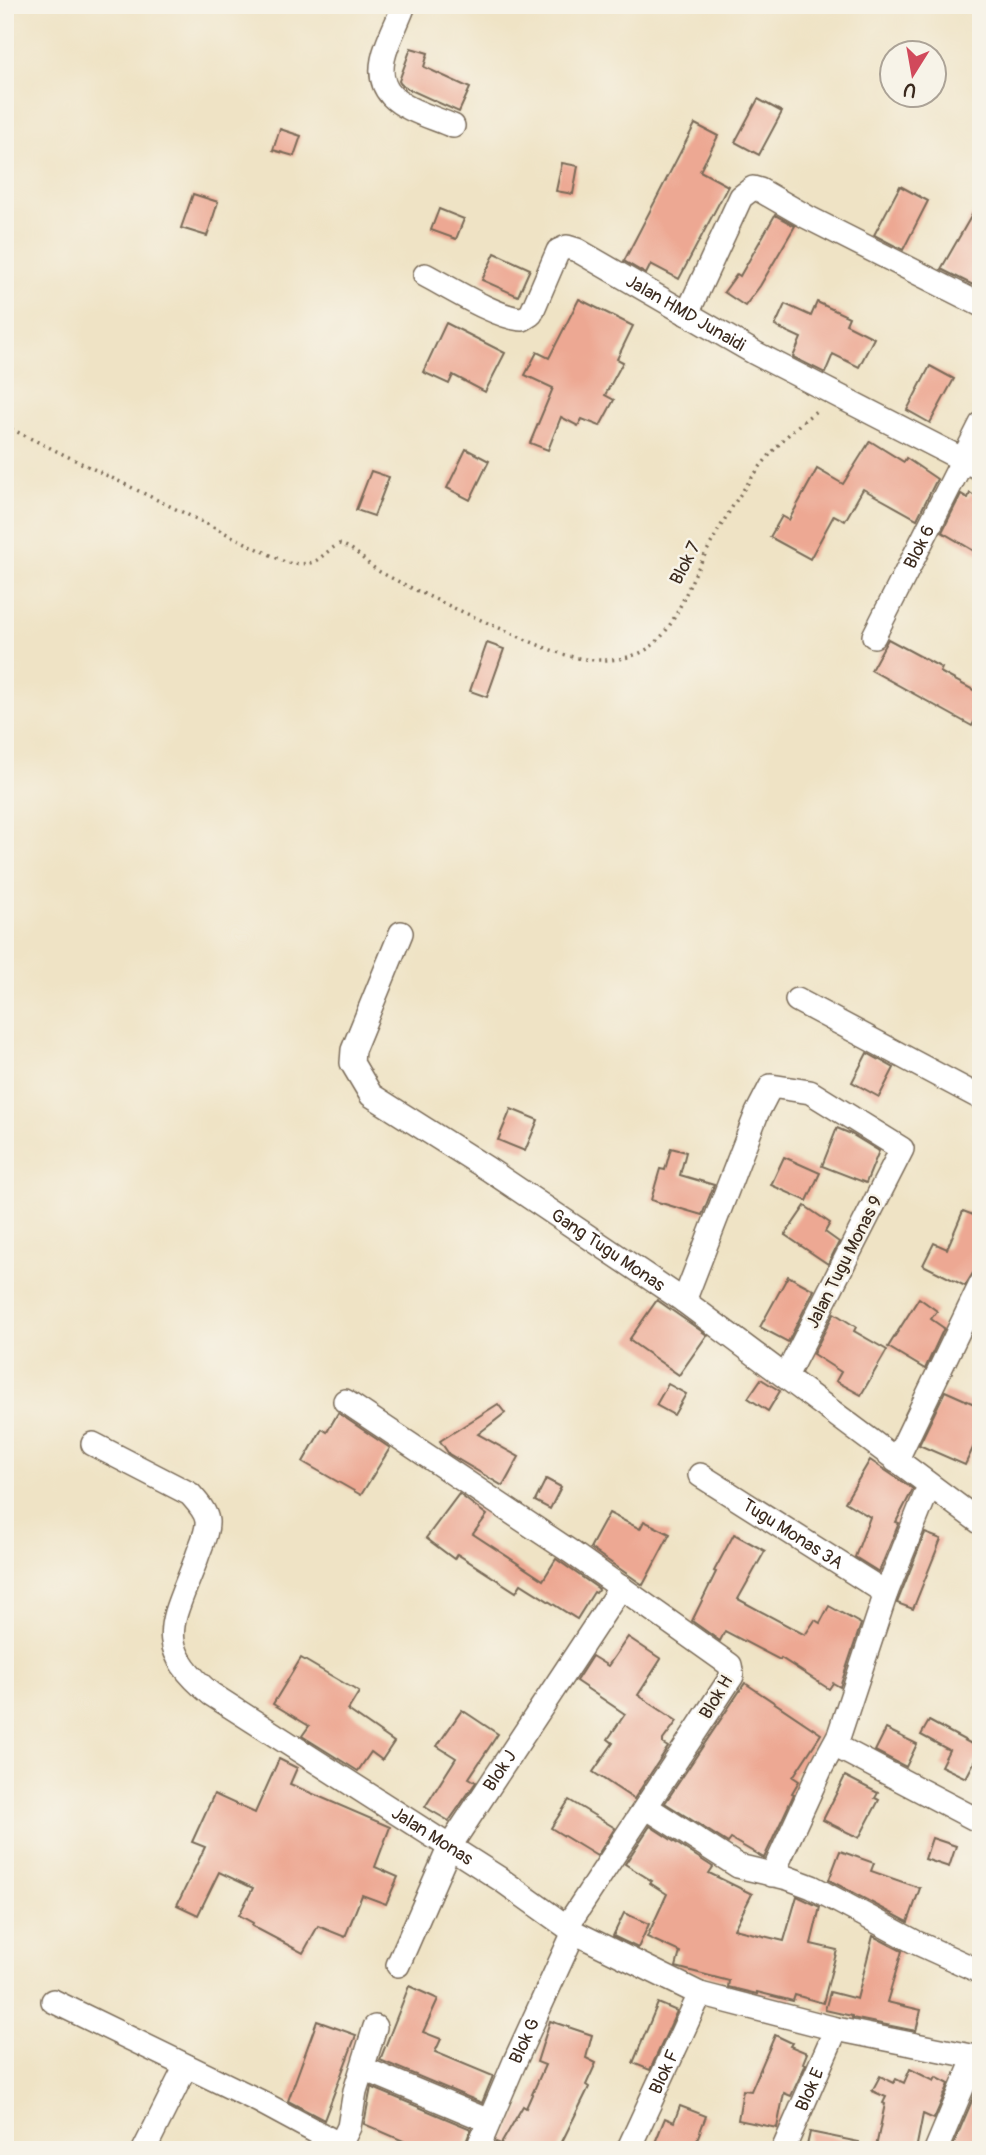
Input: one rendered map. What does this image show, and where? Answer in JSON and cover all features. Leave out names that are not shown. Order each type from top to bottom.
[{"type":"street","points":[[404,5],[385,50],[382,75],[384,89],[398,101],[453,126]]},
{"type":"street","points":[[687,314],[741,197],[752,188],[981,305]]},
{"type":"street","name":"Jalan HMD Junaidi","points":[[425,275],[468,298],[523,319],[531,313],[558,251],[567,247],[577,250],[755,353],[972,464]]},
{"type":"street","name":"Blok 6","points":[[874,636],[972,464],[981,425]]},
{"type":"street","name":"Gang Tugu Monas","points":[[401,933],[353,1050],[352,1063],[371,1095],[488,1169],[684,1301],[981,1523]]},
{"type":"street","points":[[797,1000],[981,1098]]},
{"type":"street","name":"Jalan Tugu Monas 9","points":[[684,1301],[761,1103],[771,1086],[810,1092],[902,1149],[786,1376]]},
{"type":"street","points":[[896,1461],[981,1284]]},
{"type":"street","points":[[345,1401],[621,1587]]},
{"type":"street","name":"Jalan Monas","points":[[93,1444],[190,1493],[201,1506],[207,1521],[172,1625],[172,1644],[178,1661],[194,1680],[211,1694],[450,1846],[571,1929],[700,1994],[836,2029],[978,2057]]},
{"type":"street","name":"Tugu Monas 3A","points":[[699,1475],[886,1593]]},
{"type":"street","points":[[772,1875],[834,1745],[886,1593],[929,1486]]},
{"type":"street","name":"Blok H","points":[[621,1587],[730,1665],[733,1670],[732,1676],[646,1807]]},
{"type":"street","name":"Blok J","points":[[398,1965],[450,1846],[621,1587]]},
{"type":"street","points":[[834,1745],[981,1822]]},
{"type":"street","points":[[646,1807],[738,1866],[812,1887],[915,1942],[981,1972]]},
{"type":"street","name":"Blok G","points":[[477,2150],[571,1929],[646,1807]]},
{"type":"street","name":"Blok F","points":[[628,2150],[700,1994]]},
{"type":"street","points":[[52,2001],[259,2101],[339,2147],[349,2127],[355,2091],[374,2027]]},
{"type":"street","name":"Blok E","points":[[783,2150],[836,2029]]},
{"type":"street","points":[[936,2150],[978,2057]]},
{"type":"street","points":[[144,2150],[186,2066]]},
{"type":"street","points":[[374,2073],[489,2121]]},
{"type":"path","name":"Blok 7","points":[[5,426],[287,563],[307,564],[318,561],[340,544],[349,546],[374,569],[432,599],[566,655],[603,660],[641,653],[654,644],[676,613],[719,527],[765,462],[803,421],[839,395]]},
{"type":"building","points":[[411,48],[428,53],[424,67],[470,88],[459,112],[400,83]]},
{"type":"building","points":[[758,99],[782,112],[759,155],[735,142]]},
{"type":"building","points":[[695,124],[718,136],[700,171],[728,186],[679,279],[651,264],[646,274],[624,261]]},
{"type":"building","points":[[280,129],[301,136],[294,156],[273,150]]},
{"type":"building","points":[[562,163],[578,166],[573,194],[556,191]]},
{"type":"building","points":[[900,186],[928,201],[903,250],[874,235]]},
{"type":"building","points":[[193,194],[218,202],[207,236],[181,228]]},
{"type":"building","points":[[981,199],[981,285],[975,282],[973,285],[941,269]]},
{"type":"building","points":[[439,209],[464,219],[456,239],[431,230]]},
{"type":"building","points":[[775,215],[795,226],[760,286],[745,306],[724,292],[737,274],[740,276]]},
{"type":"building","points":[[495,253],[530,269],[518,296],[482,280]]},
{"type":"building","points":[[579,299],[633,326],[617,359],[623,362],[605,395],[614,400],[600,426],[582,419],[578,426],[561,417],[548,450],[530,443],[553,388],[525,375],[537,352],[549,358]]},
{"type":"building","points":[[817,302],[849,317],[846,324],[874,338],[859,367],[833,354],[825,373],[793,357],[801,338],[775,326],[785,304],[811,316]]},
{"type":"building","points":[[446,323],[505,353],[485,392],[453,375],[449,384],[423,372]]},
{"type":"building","points":[[930,366],[954,379],[930,423],[907,410]]},
{"type":"building","points":[[870,441],[904,462],[906,458],[937,479],[917,519],[863,489],[845,521],[834,515],[810,559],[770,537],[782,516],[789,520],[817,469],[843,484]]},
{"type":"building","points":[[466,449],[489,461],[470,500],[447,488]]},
{"type":"building","points":[[371,471],[389,477],[374,516],[356,510]]},
{"type":"building","points":[[970,493],[981,500],[981,555],[942,532],[961,494],[968,498]]},
{"type":"building","points":[[888,639],[942,668],[940,672],[981,694],[981,709],[972,726],[871,670]]},
{"type":"building","points":[[487,643],[504,649],[487,697],[470,691]]},
{"type":"building","points":[[867,1053],[894,1068],[879,1097],[852,1082]]},
{"type":"building","points":[[511,1109],[538,1120],[525,1151],[498,1140]]},
{"type":"building","points":[[837,1128],[879,1151],[866,1183],[822,1166]]},
{"type":"building","points":[[671,1148],[686,1152],[680,1175],[714,1185],[702,1215],[651,1200],[660,1169],[665,1170]]},
{"type":"building","points":[[784,1157],[820,1173],[807,1201],[771,1185]]},
{"type":"building","points":[[805,1206],[830,1223],[825,1232],[839,1242],[828,1264],[785,1235]]},
{"type":"building","points":[[963,1211],[981,1218],[981,1270],[973,1273],[965,1286],[923,1265],[934,1243],[947,1249]]},
{"type":"building","points":[[788,1276],[814,1290],[788,1342],[760,1327]]},
{"type":"building","points":[[919,1298],[937,1311],[931,1319],[944,1328],[925,1369],[888,1347]]},
{"type":"building","points":[[657,1300],[707,1335],[679,1375],[629,1340]]},
{"type":"building","points":[[834,1313],[856,1327],[854,1331],[887,1350],[861,1395],[836,1381],[841,1372],[813,1354]]},
{"type":"building","points":[[761,1379],[780,1391],[768,1411],[748,1398]]},
{"type":"building","points":[[668,1384],[686,1394],[674,1415],[656,1405]]},
{"type":"building","points":[[945,1391],[981,1407],[981,1431],[965,1465],[919,1445]]},
{"type":"building","points":[[498,1404],[505,1413],[478,1434],[519,1457],[503,1486],[449,1454],[440,1441]]},
{"type":"building","points":[[338,1413],[390,1448],[361,1495],[303,1462],[322,1429],[327,1432]]},
{"type":"building","points":[[870,1460],[913,1489],[896,1522],[899,1523],[879,1572],[855,1557],[870,1517],[845,1502]]},
{"type":"building","points":[[546,1479],[561,1487],[550,1509],[535,1501]]},
{"type":"building","points":[[459,1494],[487,1515],[473,1534],[543,1580],[556,1559],[599,1589],[594,1592],[577,1619],[521,1584],[516,1592],[457,1554],[454,1559],[426,1538]]},
{"type":"building","points":[[609,1513],[640,1529],[644,1521],[670,1534],[643,1585],[590,1548]]},
{"type":"building","points":[[925,1533],[941,1539],[913,1609],[897,1603]]},
{"type":"building","points":[[734,1534],[765,1551],[738,1599],[805,1635],[815,1620],[820,1623],[829,1606],[861,1624],[840,1687],[833,1683],[829,1689],[781,1658],[780,1660],[725,1631],[720,1641],[692,1621]]},
{"type":"building","points":[[628,1637],[661,1659],[638,1695],[677,1721],[663,1740],[663,1744],[668,1747],[634,1799],[593,1772],[613,1743],[608,1739],[625,1714],[576,1681],[592,1656],[608,1666]]},
{"type":"building","points":[[301,1658],[359,1692],[348,1710],[394,1742],[382,1760],[371,1752],[358,1771],[302,1736],[309,1726],[273,1704]]},
{"type":"building","points":[[745,1683],[821,1734],[793,1777],[799,1781],[764,1858],[731,1839],[728,1843],[665,1803]]},
{"type":"building","points":[[462,1710],[498,1734],[469,1778],[476,1782],[449,1821],[425,1807],[456,1758],[437,1746]]},
{"type":"building","points":[[929,1721],[981,1749],[966,1778],[941,1766],[949,1750],[921,1735]]},
{"type":"building","points":[[886,1729],[917,1744],[906,1767],[875,1751]]},
{"type":"building","points":[[279,1759],[297,1768],[290,1784],[390,1827],[375,1867],[398,1877],[386,1904],[362,1895],[345,1937],[318,1926],[303,1953],[252,1926],[253,1923],[239,1915],[253,1888],[219,1872],[198,1915],[177,1905],[205,1847],[192,1842],[214,1794],[255,1813]]},
{"type":"building","points":[[845,1776],[878,1793],[875,1798],[879,1800],[859,1838],[823,1820]]},
{"type":"building","points":[[569,1800],[615,1828],[597,1856],[551,1828]]},
{"type":"building","points":[[650,1826],[713,1867],[709,1873],[752,1894],[734,1929],[784,1941],[797,1896],[820,1907],[811,1944],[837,1950],[823,2003],[795,1995],[793,2001],[728,1987],[729,1981],[676,1967],[680,1952],[647,1937],[667,1894],[625,1864]]},
{"type":"building","points":[[932,1838],[956,1846],[949,1867],[925,1859]]},
{"type":"building","points":[[840,1851],[874,1863],[871,1871],[920,1888],[908,1922],[829,1880]]},
{"type":"building","points":[[624,1913],[649,1924],[638,1948],[613,1936]]},
{"type":"building","points":[[873,1936],[902,1951],[887,2002],[921,2010],[916,2031],[825,2010],[830,1992],[857,1999]]},
{"type":"building","points":[[409,1986],[438,1999],[423,2032],[441,2039],[435,2052],[493,2076],[482,2103],[380,2060]]},
{"type":"building","points":[[658,2003],[677,2011],[650,2070],[633,2063]]},
{"type":"building","points":[[317,2021],[356,2035],[324,2120],[288,2101]]},
{"type":"building","points":[[550,2021],[592,2035],[586,2058],[596,2063],[586,2085],[589,2087],[558,2150],[492,2150],[496,2142],[501,2144],[523,2106],[526,2108],[545,2065],[537,2062]]},
{"type":"building","points":[[775,2035],[792,2043],[790,2046],[807,2053],[803,2063],[806,2064],[791,2096],[784,2093],[777,2128],[738,2120],[743,2090],[751,2091]]},
{"type":"building","points":[[910,2069],[934,2081],[936,2077],[949,2084],[934,2119],[923,2114],[916,2150],[876,2147],[886,2097],[872,2091],[880,2076],[894,2083],[896,2079],[904,2083]]},
{"type":"building","points":[[371,2087],[471,2129],[463,2150],[424,2150],[364,2124]]},
{"type":"building","points":[[974,2096],[981,2100],[981,2150],[951,2150]]},
{"type":"building","points":[[680,2106],[706,2116],[693,2150],[652,2150],[665,2118],[674,2122]]},
{"type":"building","points":[[810,2132],[859,2142],[858,2150],[806,2150]]}]
